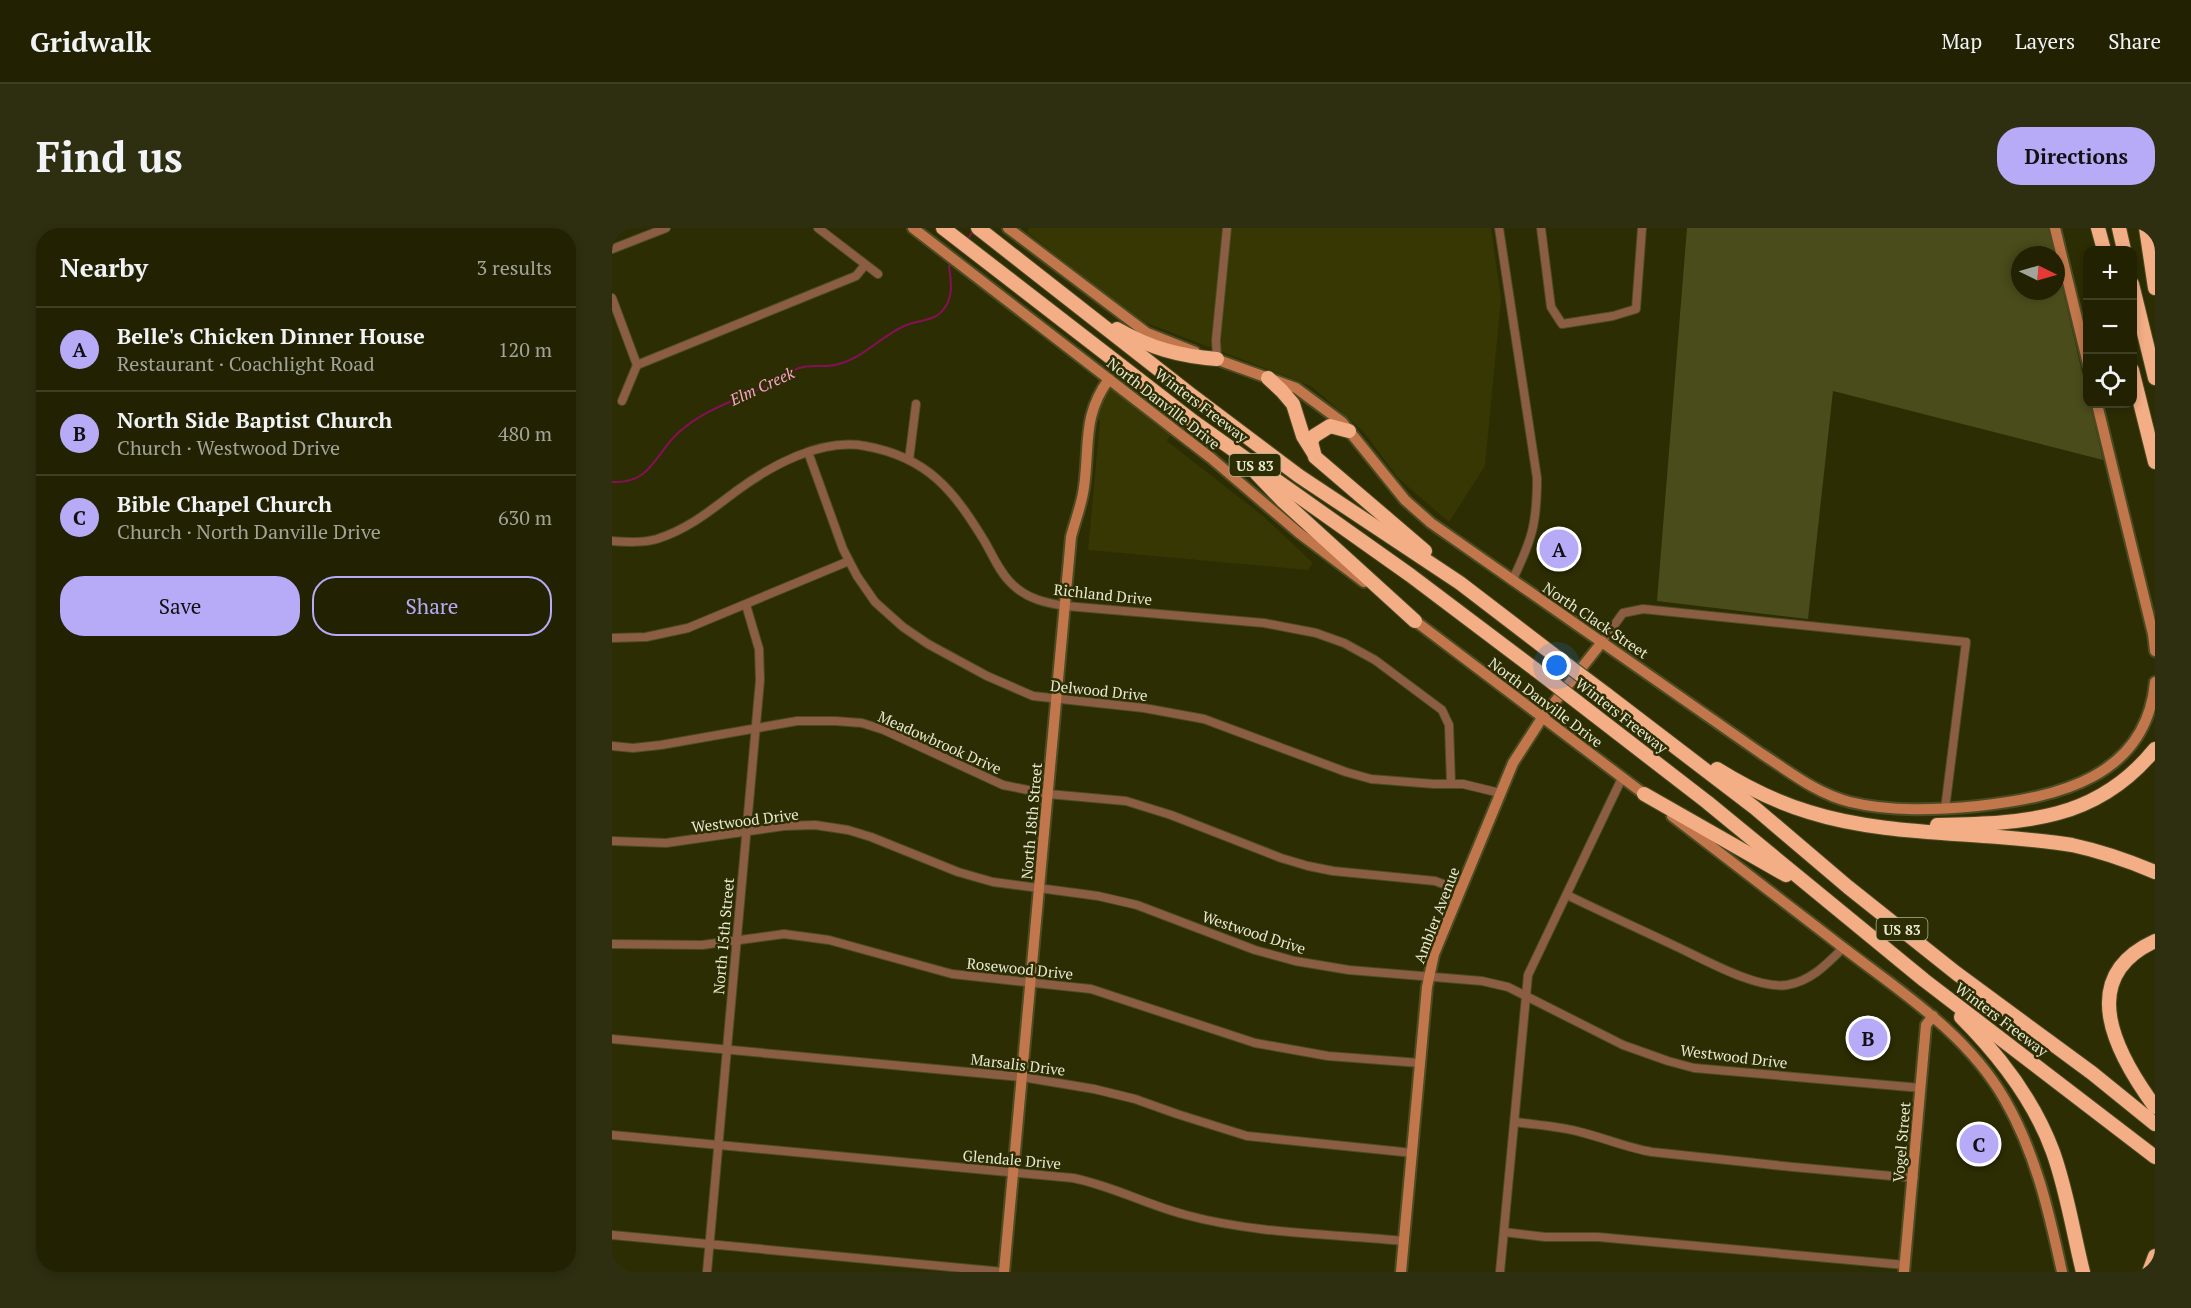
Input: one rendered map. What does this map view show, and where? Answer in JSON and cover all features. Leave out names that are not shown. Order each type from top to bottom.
[{"type":"highway","name":"Winters Freeway","points":[[978,228],[1299,476],[1460,583],[1653,729],[1755,808],[1956,973],[2092,1073],[2155,1124]]},
{"type":"highway","points":[[2098,228],[2103,246]]},
{"type":"highway","points":[[2119,228],[2123,246]]},
{"type":"highway","points":[[2146,228],[2155,288]]},
{"type":"highway","name":"Winters Freeway","points":[[946,230],[1234,450],[1410,575],[1536,670],[1707,802],[1924,980],[2155,1157]]},
{"type":"highway","points":[[2137,300],[2155,378]]},
{"type":"highway","points":[[1079,307],[1152,346],[1182,356],[1217,359]]},
{"type":"highway","points":[[1268,378],[1293,404],[1303,436],[1315,457],[1460,583]]},
{"type":"highway","points":[[2137,387],[2155,462]]},
{"type":"highway","points":[[1315,457],[1311,442],[1314,436],[1330,426],[1349,431]]},
{"type":"highway","points":[[1234,450],[1281,500],[1415,621]]},
{"type":"highway","points":[[1653,729],[1742,784],[1809,812],[1856,822],[1919,831],[2072,845],[2155,872]]},
{"type":"highway","points":[[1856,822],[1925,825],[1977,824],[2057,814],[2084,806],[2109,793],[2134,772],[2155,749]]},
{"type":"highway","points":[[1644,794],[1718,835],[1832,904]]},
{"type":"highway","points":[[2155,941],[2138,949],[2125,961],[2112,978],[2109,998],[2110,1021],[2122,1055],[2155,1107]]},
{"type":"highway","points":[[1924,980],[1994,1050],[2018,1084],[2038,1120],[2052,1152],[2064,1190],[2083,1272]]},
{"type":"highway","points":[[2149,1272],[2155,1256]]},
{"type":"main road","name":"North Danville Drive","points":[[914,228],[1211,458],[1299,533],[1933,1016],[1967,1049],[1986,1072],[2005,1100],[2025,1137],[2037,1170],[2062,1272]]},
{"type":"main road","name":"North Clack Street","points":[[1008,228],[1146,333],[1296,388],[1342,422],[1405,500],[1431,523],[1810,786],[1833,796],[1862,804],[1945,809],[2034,798],[2067,789],[2086,782],[2116,760],[2132,742],[2144,724],[2154,697],[2155,682]]},
{"type":"main road","points":[[2055,228],[2086,354]]},
{"type":"main road","name":"North 18th Street","points":[[1004,1272],[1071,537],[1084,487],[1091,411],[1097,396],[1109,379]]},
{"type":"main road","points":[[2098,408],[2155,651]]},
{"type":"main road","name":"Ambler Avenue","points":[[1401,1272],[1429,976],[1434,954],[1513,763],[1542,718],[1602,642]]},
{"type":"main road","name":"Vogel Street","points":[[1904,1268],[1914,1178],[1926,1025],[1933,1016]]},
{"type":"street","points":[[612,249],[666,228]]},
{"type":"street","points":[[818,228],[878,274]]},
{"type":"street","points":[[1217,359],[1216,340],[1227,228]]},
{"type":"street","points":[[1499,228],[1537,478],[1537,508],[1532,539],[1512,580]]},
{"type":"street","points":[[1541,228],[1551,306],[1562,324],[1635,309],[1642,228]]},
{"type":"street","points":[[637,365],[855,276],[865,265]]},
{"type":"street","points":[[612,298],[637,365],[622,401]]},
{"type":"street","points":[[909,460],[916,404]]},
{"type":"street","name":"Richland Drive","points":[[612,541],[634,542],[655,539],[694,524],[735,492],[782,463],[808,453],[829,448],[862,446],[882,449],[909,460],[939,479],[958,499],[1011,584],[1038,601],[1066,606],[1264,623],[1308,631],[1344,643],[1375,660],[1442,710],[1449,725],[1450,784]]},
{"type":"street","name":"Delwood Drive","points":[[808,453],[849,561],[875,602],[903,627],[928,644],[1021,692],[1057,699],[1144,708],[1204,719],[1371,779],[1477,787],[1500,794]]},
{"type":"street","points":[[612,638],[646,637],[669,633],[712,619],[849,561]]},
{"type":"street","name":"North 15th Street","points":[[707,1272],[760,680],[759,649],[746,605]]},
{"type":"street","points":[[1602,642],[1623,613],[1643,609],[1966,642],[1945,809]]},
{"type":"street","name":"Meadowbrook Drive","points":[[612,746],[633,748],[756,729],[774,724],[815,720],[862,723],[884,730],[1003,785],[1048,794],[1126,801],[1171,815],[1281,858],[1308,866],[1333,871],[1434,881],[1460,890]]},
{"type":"street","points":[[1500,1272],[1515,1122],[1524,994],[1531,965],[1622,778]]},
{"type":"street","name":"Westwood Drive","points":[[612,841],[666,843],[784,826],[815,825],[848,830],[958,872],[993,882],[1098,896],[1137,905],[1255,950],[1295,961],[1349,970],[1482,981],[1508,987],[1623,1045],[1694,1068],[1921,1088]]},
{"type":"street","points":[[1567,895],[1723,968],[1766,984],[1777,986],[1800,982],[1818,972],[1843,948]]},
{"type":"street","name":"Rosewood Drive","points":[[612,944],[702,945],[784,934],[821,938],[952,974],[1092,989],[1255,1043],[1328,1056],[1420,1063]]},
{"type":"street","name":"Marsalis Drive","points":[[612,1039],[1022,1077],[1094,1089],[1135,1099],[1247,1136],[1413,1153]]},
{"type":"street","points":[[1515,1122],[1576,1131],[1607,1139],[1632,1149],[1652,1152],[1914,1178]]},
{"type":"street","name":"Glendale Drive","points":[[612,1135],[1073,1178],[1098,1183],[1183,1215],[1221,1223],[1404,1241]]},
{"type":"street","points":[[1504,1232],[1545,1237],[1598,1237],[1904,1268]]},
{"type":"street","points":[[612,1235],[1004,1272]]},
{"type":"shaded area","points":[[1029,228],[1491,228],[1501,298],[1485,466],[1449,522],[1398,478],[1363,431],[1311,386],[1146,323],[1027,232]]},
{"type":"shaded area","points":[[1687,228],[2048,228],[2053,246],[2011,246],[2011,300],[2065,299],[2083,376],[2083,408],[2091,408],[2103,460],[1833,391],[1808,619],[1657,601]]},
{"type":"shaded area","points":[[1109,388],[1115,389],[1172,433],[1167,441],[1263,516],[1313,563],[1308,570],[1088,550],[1100,421],[1095,418],[1101,398]]},
{"type":"waterway","name":"Elm Creek","points":[[967,240],[974,230]]},
{"type":"waterway","name":"Elm Creek","points":[[612,482],[636,478],[644,473],[678,433],[714,409],[779,380],[799,368],[830,366],[844,362],[862,354],[902,327],[935,317],[949,300],[951,283],[949,266],[952,262]]},
{"type":"place","name":"Belle's Chicken Dinner House","points":[[1559,549]]},
{"type":"place","name":"North Side Baptist Church","points":[[1868,1038]]},
{"type":"place","name":"Bible Chapel Church","points":[[1979,1144]]}]
